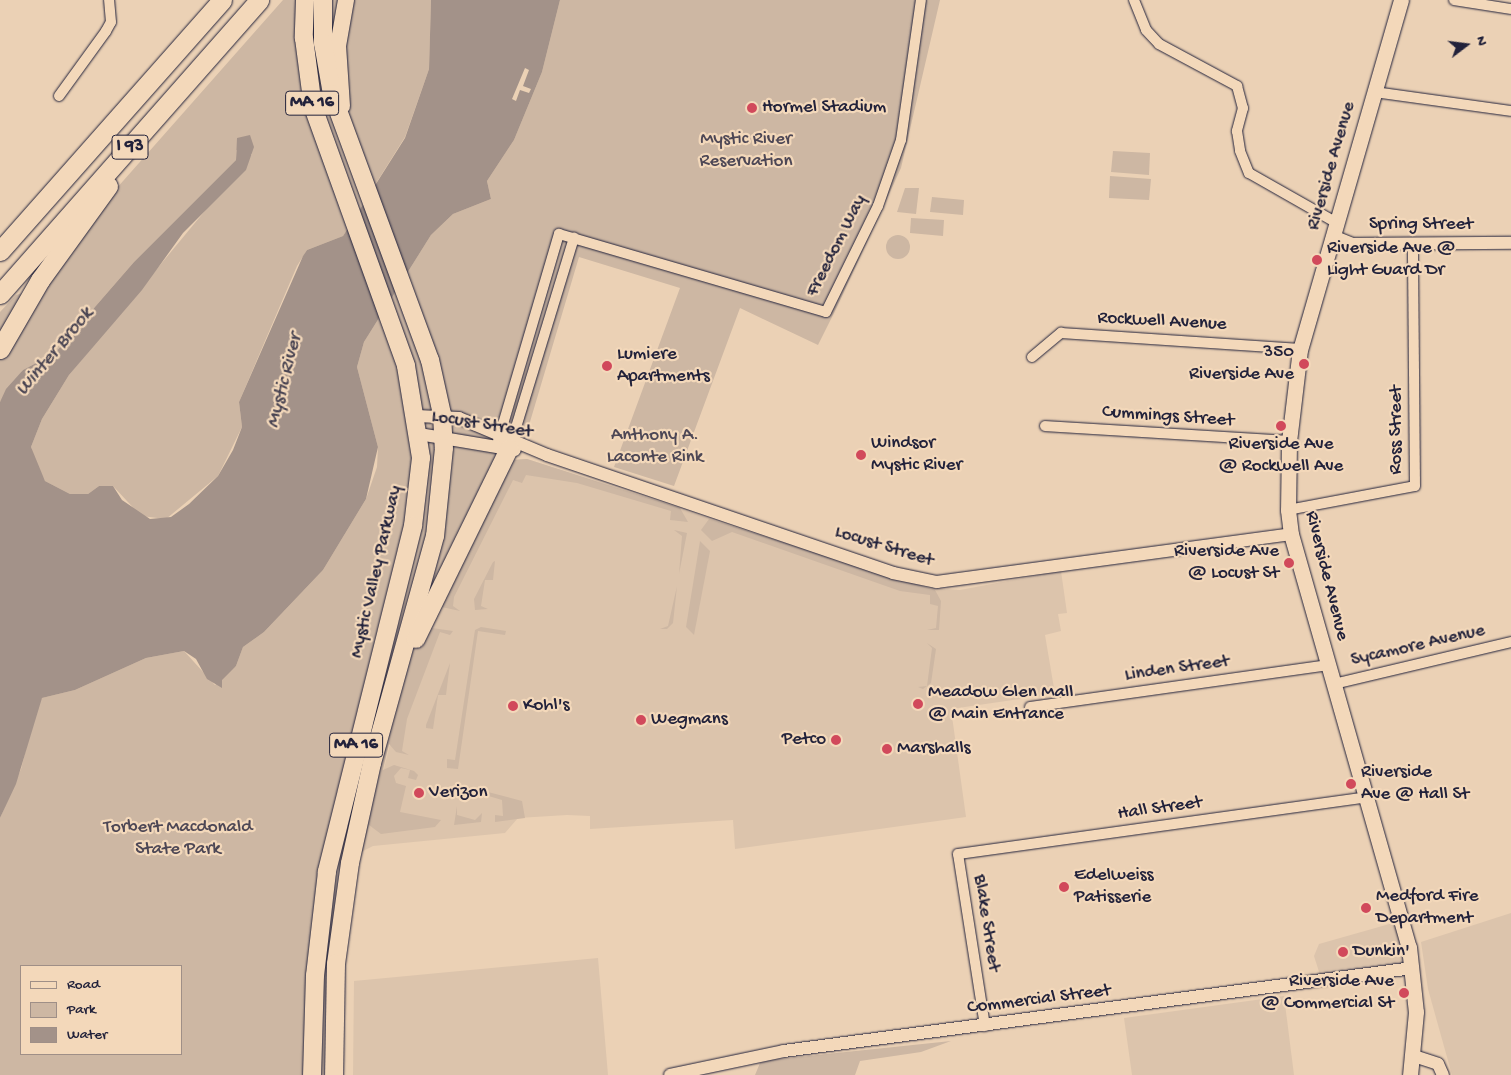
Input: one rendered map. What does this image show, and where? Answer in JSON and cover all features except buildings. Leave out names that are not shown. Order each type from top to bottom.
[{"type":"highway","name":"I 93","points":[[0,252],[222,0]]},
{"type":"highway","name":"I 93","points":[[0,294],[259,0]]},
{"type":"highway","name":"Mystic Valley Parkway","points":[[305,0],[304,38],[311,98],[346,201],[396,337],[417,416],[419,434],[415,517],[342,797],[324,890],[314,984],[312,1075]]},
{"type":"highway","points":[[323,0],[332,94],[362,175]]},
{"type":"highway","points":[[0,349],[40,280],[96,205],[136,139]]},
{"type":"highway","name":"MA 16","points":[[334,1075],[333,1006],[344,896],[390,698],[437,528],[444,437],[442,414],[430,360],[362,175]]},
{"type":"highway","points":[[390,698],[504,443]]},
{"type":"main road","name":"MA 16","points":[[346,0],[338,46],[339,82],[362,175]]},
{"type":"main road","name":"Riverside Avenue","points":[[1401,0],[1300,349],[1289,441],[1288,510],[1290,534],[1367,797],[1413,968],[1414,1056],[1410,1075]]},
{"type":"street","points":[[59,96],[106,31],[111,17],[109,0]]},
{"type":"street","name":"Freedom Way","points":[[504,443],[559,234],[826,312],[878,206],[901,140],[921,0]]},
{"type":"street","points":[[1134,0],[1146,30],[1160,44],[1236,86],[1244,108],[1237,131],[1240,152],[1249,173],[1335,230]]},
{"type":"street","points":[[1454,0],[1511,9]]},
{"type":"street","points":[[1374,92],[1511,111]]},
{"type":"street","name":"Spring Street","points":[[1335,230],[1353,244],[1511,243]]},
{"type":"street","points":[[504,443],[574,238]]},
{"type":"street","name":"Ross Street","points":[[1288,510],[1414,486],[1413,244]]},
{"type":"street","name":"Rockwell Avenue","points":[[1032,357],[1061,333],[1300,349]]},
{"type":"street","name":"Locust Street","points":[[417,416],[442,414],[504,443]]},
{"type":"street","name":"Cummings Street","points":[[1045,426],[1289,441]]},
{"type":"street","name":"Locust Street","points":[[419,434],[504,443],[539,452],[893,573],[937,582],[1290,534]]},
{"type":"street","name":"Sycamore Avenue","points":[[1334,684],[1511,642]]},
{"type":"street","name":"Linden Street","points":[[1030,707],[1329,665]]},
{"type":"street","name":"Hall Street","points":[[958,854],[1367,797]]},
{"type":"street","name":"Blake Street","points":[[958,854],[985,1026]]},
{"type":"street","name":"Commercial Street","points":[[670,1075],[784,1052],[1413,968]]},
{"type":"street","points":[[1414,1056],[1438,1064],[1443,1075]]},
{"type":"shaded area","points":[[527,459],[918,587],[960,590],[1061,571],[1067,613],[1058,614],[1061,631],[1045,635],[1055,694],[951,709],[966,817],[735,849],[733,820],[590,829],[590,816],[567,815],[518,818],[505,833],[373,846],[363,851],[394,729],[430,631],[514,460]]},
{"type":"shaded area","points":[[1511,913],[1511,1075],[1452,1075],[1428,989],[1421,942]]},
{"type":"shaded area","points":[[1400,921],[1411,966],[1321,978],[1314,956],[1319,944]]},
{"type":"shaded area","points":[[598,958],[608,1075],[353,1075],[354,981]]},
{"type":"shaded area","points":[[1284,996],[1294,1075],[1132,1075],[1124,1018]]},
{"type":"green space","points":[[283,0],[431,0],[429,69],[405,137],[343,236],[307,250],[297,266],[239,402],[242,427],[218,476],[166,519],[141,516],[113,486],[99,486],[88,494],[70,494],[45,481],[35,462],[31,447],[42,419],[69,375],[252,154],[236,150],[236,160],[134,262],[55,353],[23,370],[0,402],[0,312],[16,295],[41,288],[116,189]]},
{"type":"green space","name":"Mystic River Reservation","points":[[560,0],[940,0],[901,168],[818,345],[740,308],[674,486],[614,467],[680,288],[579,257],[524,442],[512,460],[527,459],[680,508],[688,522],[670,520],[671,511],[577,483],[526,475],[522,483],[513,480],[454,597],[453,606],[460,611],[442,607],[432,628],[453,631],[450,635],[440,632],[407,719],[402,751],[409,755],[396,752],[389,744],[383,770],[394,765],[414,771],[418,775],[416,780],[408,778],[410,770],[401,768],[394,776],[396,783],[406,786],[400,812],[441,820],[435,827],[381,834],[369,825],[363,851],[354,866],[347,915],[340,1075],[0,1075],[0,818],[21,769],[37,705],[42,698],[75,690],[146,658],[184,651],[215,685],[236,666],[243,647],[264,632],[323,570],[366,499],[377,467],[378,447],[357,367],[364,342],[431,235],[453,214],[491,199],[487,181],[514,140],[542,72]]},
{"type":"green space","points":[[1113,151],[1150,153],[1149,175],[1111,172]]},
{"type":"green space","points":[[1110,176],[1151,179],[1149,200],[1109,198]]},
{"type":"green space","points":[[905,188],[919,188],[916,214],[897,212]]},
{"type":"green space","points":[[932,197],[964,200],[963,215],[930,212]]},
{"type":"green space","points":[[911,218],[944,220],[943,236],[910,233]]},
{"type":"green space","points":[[898,235],[903,236],[909,242],[909,252],[903,258],[898,259],[893,258],[887,252],[886,247],[887,242],[893,236]]},
{"type":"green space","points":[[709,519],[935,590],[941,601],[939,630],[927,630],[936,628],[938,606],[930,604],[930,595],[900,591],[732,532],[712,541],[701,530]]},
{"type":"green space","points":[[674,530],[687,533],[679,574],[682,536]]},
{"type":"green space","points":[[700,541],[710,551],[694,635],[686,627]]},
{"type":"green space","points":[[495,561],[493,580],[485,580],[481,606],[488,609],[475,610],[474,599]]},
{"type":"green space","points":[[677,586],[673,623],[667,629],[660,629],[668,626]]},
{"type":"green space","points":[[481,627],[506,631],[505,635],[478,631],[458,769],[447,768],[447,759],[455,760],[475,630]]},
{"type":"green space","points":[[927,643],[936,649],[931,683],[927,686],[932,648]]},
{"type":"green space","points":[[450,663],[446,695],[438,695],[433,729],[426,728],[426,725]]},
{"type":"green space","points":[[465,786],[522,801],[525,818],[495,822],[495,815],[503,816],[502,800],[465,789],[459,795]]},
{"type":"green space","points":[[457,806],[457,815],[475,820],[482,813],[481,822],[454,825]]},
{"type":"green space","points":[[951,1041],[921,1052],[860,1061],[855,1075],[755,1075],[760,1063],[770,1060]]},
{"type":"water","name":"Mystic River","points":[[431,0],[560,0],[542,72],[514,140],[487,181],[491,199],[453,214],[431,235],[364,342],[357,367],[378,447],[366,499],[323,570],[264,632],[243,647],[236,666],[222,680],[222,688],[207,679],[196,659],[184,651],[146,658],[75,690],[42,698],[16,784],[0,818],[0,402],[6,389],[23,370],[55,353],[134,262],[236,160],[237,138],[250,135],[254,147],[246,170],[183,233],[142,290],[69,375],[42,419],[31,447],[45,481],[70,494],[88,494],[99,486],[113,486],[122,500],[150,519],[171,517],[189,504],[218,476],[233,450],[242,427],[239,402],[303,256],[307,250],[343,236],[405,138],[429,69]]},
{"type":"pier","points":[[525,68],[529,70],[523,86],[531,89],[529,93],[520,90],[516,101],[512,99]]},
{"type":"place","name":"Hormel Stadium","points":[[752,108]]},
{"type":"place","name":"Riverside Ave @ Light Guard Dr","points":[[1317,260]]},
{"type":"place","name":"350 Riverside Ave","points":[[1304,364]]},
{"type":"place","name":"Lumiere Apartments","points":[[607,366]]},
{"type":"place","name":"Riverside Ave @ Rockwell Ave","points":[[1281,426]]},
{"type":"place","name":"Windsor Mystic River","points":[[861,455]]},
{"type":"place","name":"Riverside Ave @ Locust St","points":[[1289,563]]},
{"type":"place","name":"Meadow Glen Mall @ Main Entrance","points":[[918,704]]},
{"type":"place","name":"Kohl's","points":[[513,706]]},
{"type":"place","name":"Wegmans","points":[[641,720]]},
{"type":"place","name":"Petco","points":[[836,740]]},
{"type":"place","name":"Marshalls","points":[[887,749]]},
{"type":"place","name":"Riverside Ave @ Hall St","points":[[1351,784]]},
{"type":"place","name":"Verizon","points":[[419,793]]},
{"type":"place","name":"Edelweiss Patisserie","points":[[1064,887]]},
{"type":"place","name":"Medford Fire Department","points":[[1366,908]]},
{"type":"place","name":"Dunkin'","points":[[1343,952]]},
{"type":"place","name":"Riverside Ave @ Commercial St","points":[[1404,993]]},
{"type":"water label","name":"Winter Brook","points":[[55,352]]},
{"type":"park label","name":"Anthony A. Laconte Rink","points":[[655,447]]},
{"type":"park label","name":"Torbert Macdonald State Park","points":[[178,839]]}]
